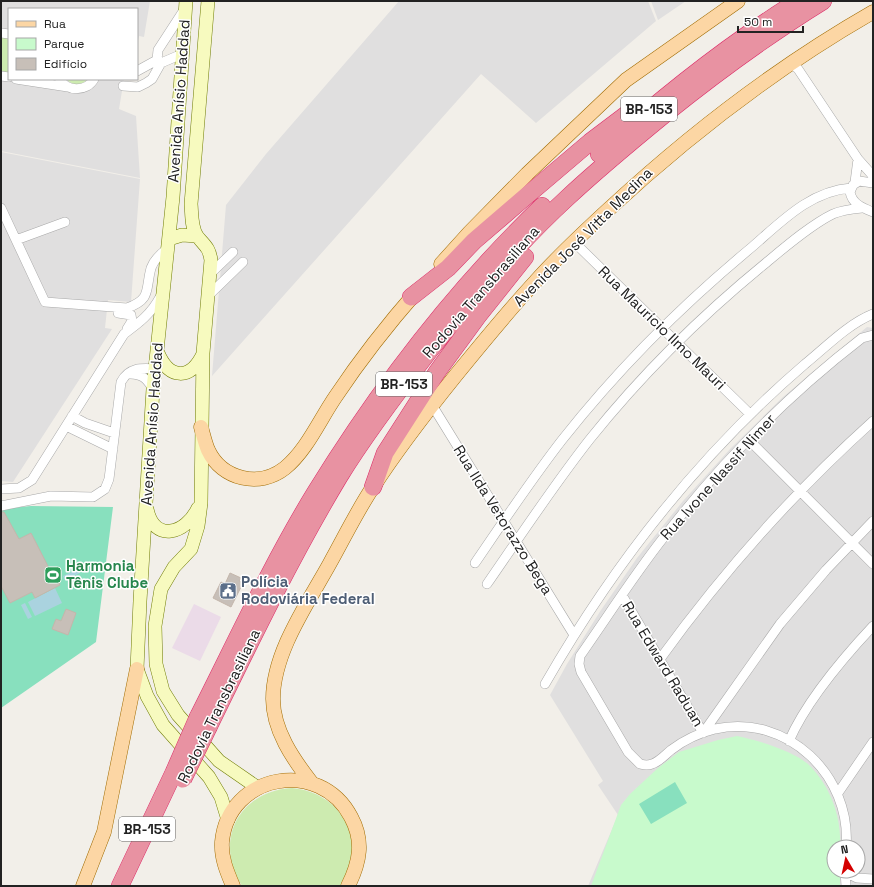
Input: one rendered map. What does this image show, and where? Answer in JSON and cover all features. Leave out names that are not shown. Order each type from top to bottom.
[{"type":"highway","name":"Rodovia Transbrasiliana","points":[[120,886],[179,775],[204,722],[246,621],[315,493],[368,413],[411,353],[444,312],[511,236],[570,179],[650,108],[704,65],[764,22],[798,1]]},
{"type":"highway","name":"Rodovia Transbrasiliana","points":[[204,722],[299,546],[340,475],[389,404],[440,337],[507,260],[566,199],[590,177],[714,74],[771,33],[824,1]]},
{"type":"highway","points":[[412,297],[448,268],[474,241],[590,142],[736,33],[764,22]]},
{"type":"highway","points":[[373,487],[385,453],[437,372],[512,272],[570,208],[590,177]]},
{"type":"highway","name":"Rodovia Transbrasiliana","points":[[133,886],[179,775]]},
{"type":"main road","name":"Avenida Anísio Haddad","points":[[208,1],[192,188],[192,219],[197,236],[205,243],[210,254],[209,295],[203,353],[201,503],[198,526],[191,548],[174,567],[162,590],[155,626],[156,664],[163,691],[178,715],[220,761],[258,788]]},
{"type":"main road","points":[[201,427],[208,450],[216,463],[228,473],[239,478],[252,479],[273,476],[294,458],[337,395],[412,297],[469,233],[527,174],[626,80],[738,1]]},
{"type":"main road","name":"Avenida Anísio Haddad","points":[[185,5],[173,196],[162,292],[158,353],[153,389],[137,669],[146,696],[163,725],[209,778],[220,797],[228,820]]},
{"type":"main road","name":"Avenida José Vitta Medina","points":[[310,782],[296,763],[276,723],[273,700],[277,670],[292,631],[373,487],[432,405],[497,324],[537,279],[656,165],[734,103],[791,63],[873,12]]},
{"type":"main road","points":[[168,244],[182,235],[197,236]]},
{"type":"main road","points":[[158,353],[166,367],[172,372]]},
{"type":"main road","points":[[156,369],[179,374],[190,371],[197,365],[203,353]]},
{"type":"main road","points":[[146,503],[149,519],[156,528],[165,530],[176,530],[186,526],[193,519],[201,503]]},
{"type":"main road","points":[[83,886],[104,832],[137,669]]},
{"type":"main road","points":[[233,886],[224,865],[222,842],[228,820],[235,807],[246,796],[258,788],[275,781],[293,779],[310,782],[330,792],[346,807],[356,826],[360,848],[357,869],[348,886]]},
{"type":"street","points":[[138,67],[146,63],[158,50],[185,5]]},
{"type":"street","points":[[123,84],[137,84],[152,79],[159,61],[158,50]]},
{"type":"street","points":[[138,71],[159,61],[182,54]]},
{"type":"street","points":[[791,63],[798,69],[858,159],[873,176]]},
{"type":"street","points":[[22,80],[76,89],[85,88],[93,80]]},
{"type":"street","points":[[61,80],[68,87]]},
{"type":"street","points":[[858,159],[853,185],[853,199],[862,208],[873,212]]},
{"type":"street","points":[[475,563],[542,466],[584,413],[662,328],[739,257],[805,203],[828,192],[853,185],[863,180],[873,183]]},
{"type":"street","points":[[487,584],[552,489],[591,438],[677,343],[728,295],[805,233],[832,214],[862,208]]},
{"type":"street","points":[[1,210],[45,302],[86,306],[90,310],[107,309],[127,311],[145,298],[152,268],[155,261],[168,244]]},
{"type":"street","points":[[16,240],[65,222]]},
{"type":"street","name":"Rua Maurício Ilmo Mauri","points":[[574,242],[750,414]]},
{"type":"street","points":[[210,274],[233,252]]},
{"type":"street","points":[[209,295],[243,262]]},
{"type":"street","points":[[124,334],[154,309],[162,292]]},
{"type":"street","points":[[33,499],[25,491],[27,484],[36,473],[124,334],[132,319],[131,315],[127,311]]},
{"type":"street","points":[[545,684],[599,597],[650,526],[696,472],[750,414],[819,353],[860,320],[873,314]]},
{"type":"street","name":"Rua Ivone Nassif Nimer","points":[[703,733],[677,746],[652,764],[640,764],[628,752],[581,672],[579,664],[580,656],[622,595],[684,512],[749,440],[817,374],[862,338],[872,335]]},
{"type":"street","points":[[1,506],[51,496],[93,497],[100,494],[105,488],[109,479],[121,382],[125,374],[137,368],[156,369]]},
{"type":"street","points":[[125,374],[139,374],[145,377],[153,389]]},
{"type":"street","name":"Rua Ilda Vetorazzo Bega","points":[[432,405],[574,636]]},
{"type":"street","points":[[72,416],[85,423],[114,433]]},
{"type":"street","points":[[660,659],[721,578],[800,490],[873,421]]},
{"type":"street","points":[[66,426],[113,449]]},
{"type":"street","points":[[749,440],[873,564]]},
{"type":"street","points":[[5,490],[27,484]]},
{"type":"street","points":[[5,490],[14,495],[12,503]]},
{"type":"street","points":[[703,733],[780,624],[852,542],[873,522]]},
{"type":"street","name":"Rua Edward Raduan","points":[[622,595],[703,733]]},
{"type":"street","points":[[789,741],[800,721],[825,684],[873,626]]},
{"type":"street","points":[[703,733],[715,729],[744,728],[768,732],[789,741],[818,762],[838,792],[845,815],[846,839]]},
{"type":"street","points":[[838,792],[873,742]]},
{"type":"street","points":[[869,886],[873,878]]},
{"type":"shaded area","points":[[1,1],[150,1],[144,37],[139,36],[138,40],[138,8],[8,8],[8,80],[124,80],[119,109],[136,116],[140,178],[1,151]]},
{"type":"shaded area","points":[[399,1],[648,1],[656,21],[536,123],[481,74],[212,376],[226,205],[266,154]]},
{"type":"shaded area","points":[[651,1],[686,1],[658,20]]},
{"type":"shaded area","points":[[1,152],[140,179],[131,302],[108,300],[105,328],[112,329],[13,482],[1,481]]},
{"type":"shaded area","points":[[867,327],[873,328],[873,886],[588,886],[618,815],[598,785],[603,781],[550,695],[567,664],[601,610],[637,558],[683,501],[731,448],[783,397]]},
{"type":"shaded area","points":[[194,604],[221,617],[200,661],[172,648]]},
{"type":"green space","points":[[1,36],[8,38],[8,73],[1,71]]},
{"type":"green space","points":[[67,80],[87,80],[80,84],[71,83]]},
{"type":"green space","name":"Harmonia Tênis Clube","points":[[31,506],[113,507],[96,642],[1,708],[1,509]]},
{"type":"green space","points":[[737,736],[764,743],[784,750],[801,759],[816,772],[833,802],[839,824],[840,839],[826,839],[826,879],[840,879],[840,886],[591,886],[621,805],[630,794],[658,768],[679,752]]},
{"type":"green space","points":[[675,782],[687,803],[651,824],[639,804]]},
{"type":"green space","points":[[292,788],[310,792],[325,799],[337,810],[346,822],[351,837],[352,853],[348,869],[340,886],[242,886],[234,869],[230,852],[231,836],[236,821],[245,808],[258,798],[273,791]]},
{"type":"water","points":[[78,569],[80,573],[65,580],[63,576]]},
{"type":"water","points":[[55,588],[62,603],[35,616],[28,602]]},
{"type":"water","points":[[25,603],[32,617],[28,619],[21,605]]},
{"type":"building","points":[[1,512],[4,512],[19,539],[31,533],[53,576],[55,575],[60,585],[35,598],[32,592],[10,603],[1,586]]},
{"type":"building","name":"Polícia Rodoviária Federal","points":[[230,573],[241,578],[239,581],[243,583],[231,607],[213,598],[221,582],[225,584]]},
{"type":"building","points":[[66,609],[76,613],[68,635],[52,629],[56,619],[61,621]]},
{"type":"place","name":"Harmonia Tênis Clube","points":[[53,575]]},
{"type":"place","name":"Polícia Rodoviária Federal","points":[[228,591]]}]
